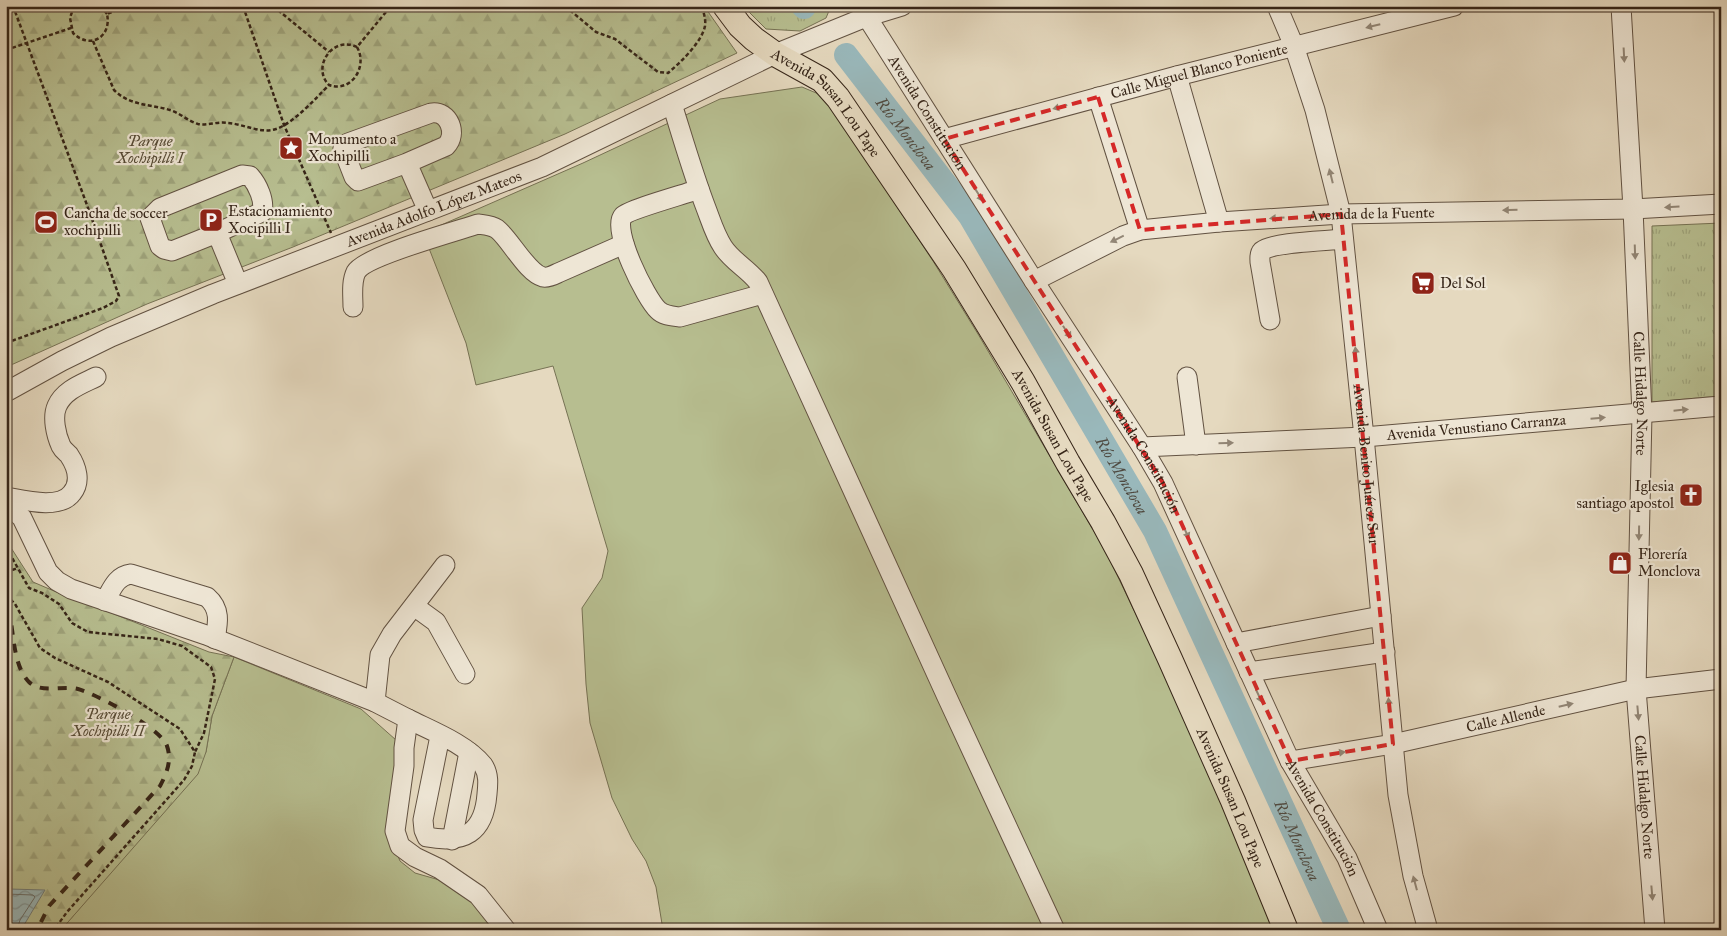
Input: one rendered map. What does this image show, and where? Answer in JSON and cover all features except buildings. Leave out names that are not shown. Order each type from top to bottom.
[{"type":"main road","name":"Avenida Susan Lou Pape","points":[[725,6],[747,33],[775,54],[822,80],[838,98],[949,262],[1023,382],[1103,522],[1130,574],[1221,775],[1286,930]]},
{"type":"street","points":[[837,28],[846,17],[848,6]]},
{"type":"street","name":"Avenida Adolfo López Mateos","points":[[10,384],[111,337],[238,284],[542,167],[775,54],[837,28],[863,12],[902,6]]},
{"type":"street","name":"Avenida Benito Juárez Sur","points":[[1277,6],[1294,46],[1315,110],[1340,214],[1364,438],[1398,795],[1413,876],[1428,930]]},
{"type":"street","name":"Calle Miguel Blanco Poniente","points":[[944,138],[1177,76],[1454,6]]},
{"type":"street","name":"Calle Hidalgo Norte","points":[[1622,6],[1642,414],[1636,689],[1655,930]]},
{"type":"street","name":"Avenida Constitución","points":[[863,12],[1142,447],[1167,492],[1290,761],[1347,858],[1378,930]]},
{"type":"street","points":[[837,28],[855,30],[883,43]]},
{"type":"street","points":[[1177,76],[1219,222]]},
{"type":"street","points":[[1098,97],[1140,230]]},
{"type":"street","points":[[672,104],[699,189],[717,237],[723,247],[758,282],[1055,930]]},
{"type":"street","points":[[437,112],[442,114],[446,118],[453,134],[450,141],[446,146],[407,164],[358,181],[354,177],[343,149],[348,143],[431,113],[437,112]]},
{"type":"street","points":[[407,164],[428,210]]},
{"type":"street","points":[[242,175],[250,176],[258,188],[263,205],[262,212],[217,234],[172,251],[160,246],[150,218],[160,208],[242,175]]},
{"type":"street","points":[[699,189],[622,217],[620,222],[630,264],[652,304],[659,312],[667,316],[680,317],[763,294]]},
{"type":"street","name":"Avenida de la Fuente","points":[[1034,281],[1123,236],[1140,230],[1219,222],[1340,214],[1633,209],[1721,204]]},
{"type":"street","points":[[353,307],[354,278],[357,270],[364,265],[387,254],[478,224],[497,229],[525,262],[537,274],[543,277],[549,277],[624,244]]},
{"type":"street","points":[[217,234],[238,284]]},
{"type":"street","points":[[1270,320],[1260,262],[1262,251],[1279,245],[1343,239]]},
{"type":"street","points":[[6,497],[42,503],[55,502],[70,496],[77,487],[78,479],[69,455],[63,449],[58,439],[54,416],[57,405],[65,395],[75,387],[96,377]]},
{"type":"street","points":[[1187,377],[1196,444]]},
{"type":"street","name":"Avenida Venustiano Carranza","points":[[1142,447],[1364,438],[1721,406]]},
{"type":"street","points":[[6,502],[22,518],[48,572],[57,581],[72,589],[215,639],[375,702],[440,736],[469,752],[484,766],[487,774],[486,802],[480,822],[474,829],[466,835],[452,840],[427,837],[424,830],[423,820],[440,736]]},
{"type":"street","points":[[375,702],[380,655],[392,634],[445,566]]},
{"type":"street","points":[[106,601],[114,583],[125,575],[131,574],[207,597],[217,612],[215,639]]},
{"type":"street","points":[[414,606],[436,622],[465,674]]},
{"type":"street","points":[[1236,643],[1381,616]]},
{"type":"street","points":[[1249,672],[1385,652]]},
{"type":"street","name":"Calle Allende","points":[[1290,761],[1393,744],[1636,689],[1721,679]]},
{"type":"street","points":[[408,719],[395,830],[397,840],[400,846],[407,852],[440,870],[478,895],[506,930]]},
{"type":"street","points":[[452,840],[469,752]]},
{"type":"path","points":[[6,343],[103,308],[116,301],[119,296],[13,6]]},
{"type":"path","points":[[74,6],[70,18],[71,28],[77,37],[85,41],[100,38],[105,32],[108,24],[107,14],[100,6]]},
{"type":"path","points":[[107,14],[126,6]]},
{"type":"path","points":[[210,6],[224,10],[242,6],[284,125],[336,246]]},
{"type":"path","points":[[273,6],[329,52]]},
{"type":"path","points":[[357,47],[391,6]]},
{"type":"path","points":[[565,6],[596,32],[615,39],[658,72],[668,73],[679,64],[696,44],[705,28],[705,16],[701,6]]},
{"type":"path","points":[[6,50],[71,28]]},
{"type":"path","points":[[94,40],[114,90],[126,100],[144,106],[170,110],[199,124],[229,122],[266,130],[276,129],[312,103],[329,86]]},
{"type":"path","points":[[346,43],[357,47],[361,57],[356,76],[342,87],[329,86],[322,74],[322,66],[329,52],[346,43]]},
{"type":"path","points":[[6,547],[29,588],[42,593],[59,604],[72,623],[88,632],[158,639],[182,646],[211,667],[215,679],[204,733],[195,752],[192,766],[184,780],[67,912],[54,930]]},
{"type":"path","points":[[6,572],[18,568]]},
{"type":"path","points":[[6,595],[15,604],[40,648],[55,658],[108,682],[180,729],[195,752]]},
{"type":"highlighted area","points":[[1098,97],[1140,230],[1341,214],[1393,744],[1290,761],[1163,483],[944,139]]},
{"type":"green space","name":"Parque Xochipilli I","points":[[6,6],[704,6],[737,53],[565,134],[293,247],[147,304],[11,365],[6,362]]},
{"type":"green space","points":[[743,6],[831,6],[826,18],[800,31],[766,29]]},
{"type":"green space","points":[[802,87],[821,95],[829,104],[933,261],[1105,550],[1167,679],[1256,881],[1272,930],[663,930],[656,887],[646,861],[632,839],[612,798],[590,723],[582,608],[602,578],[608,551],[553,366],[476,385],[466,343],[423,233],[583,163],[720,99]]},
{"type":"green space","points":[[1721,223],[1721,396],[1652,402],[1652,226]]},
{"type":"green space","name":"Parque Xochipilli II","points":[[6,540],[33,582],[209,652],[234,657],[212,716],[206,752],[198,774],[61,930],[6,930]]},
{"type":"green space","points":[[234,657],[361,709],[396,740],[393,844],[400,861],[415,873],[443,881],[490,911],[503,930],[61,930],[123,858],[206,752],[212,716]]},
{"type":"water","points":[[6,888],[45,890],[21,930],[6,930]]},
{"type":"waterway","name":"Río Monclova","points":[[846,55],[970,216],[1155,531],[1339,930]]},
{"type":"railway","points":[[6,609],[10,617],[17,660],[24,676],[29,682],[40,688],[72,688],[99,697],[153,730],[167,746],[169,756],[167,771],[160,786],[49,906],[37,930]]},
{"type":"place","name":"Monumento a Xochipilli","points":[[291,148]]},
{"type":"place","name":"Estacionamiento Xocipilli I","points":[[211,220]]},
{"type":"place","name":"Cancha de soccer xochipilli","points":[[46,222]]},
{"type":"place","name":"Del Sol","points":[[1423,283]]},
{"type":"place","name":"Iglesia santiago apostol","points":[[1691,495]]},
{"type":"place","name":"Florería Monclova","points":[[1620,563]]}]
